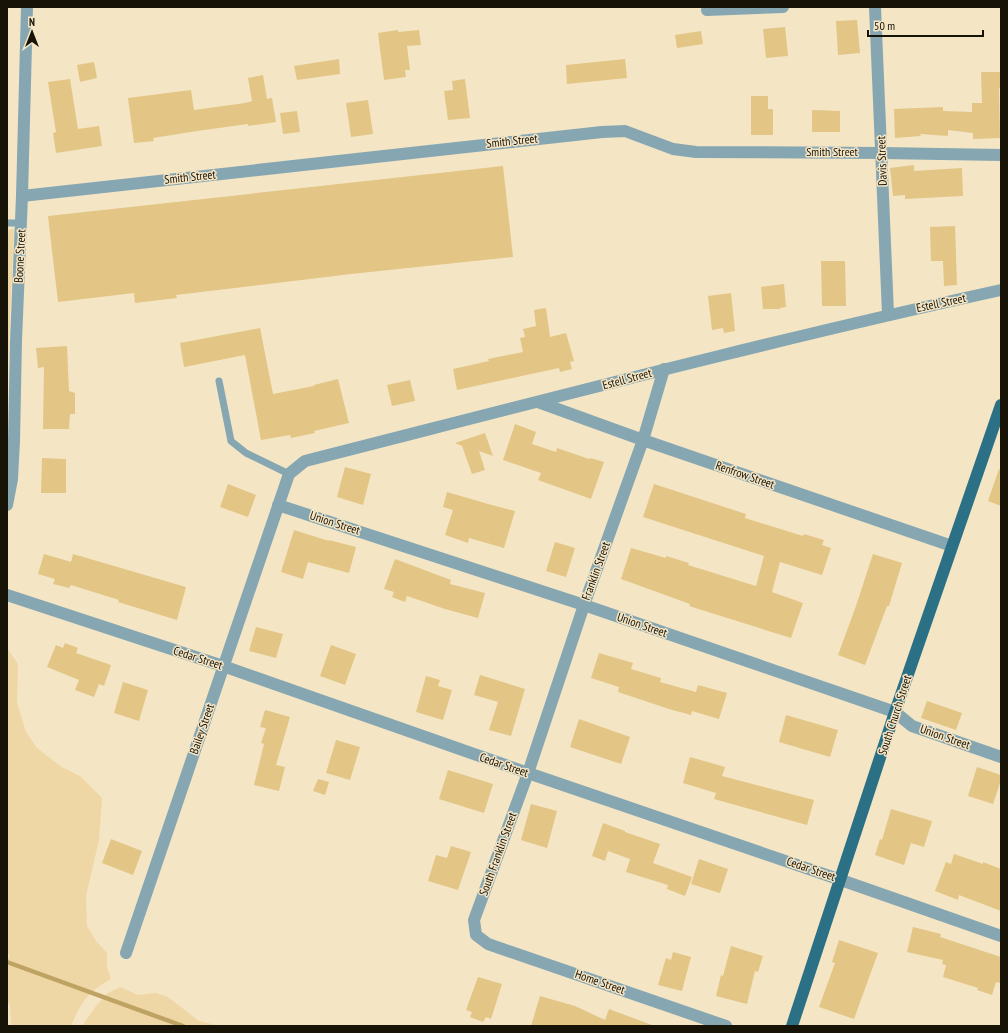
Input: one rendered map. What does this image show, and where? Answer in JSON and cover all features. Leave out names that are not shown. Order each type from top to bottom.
[{"type":"main road","name":"South Church Street","points":[[792,1026],[895,712],[1001,405]]},
{"type":"street","name":"Boone Street","points":[[7,504],[12,479],[14,441],[27,7]]},
{"type":"street","points":[[707,10],[783,7]]},
{"type":"street","name":"Davis Street","points":[[875,7],[888,314]]},
{"type":"street","name":"Smith Street","points":[[22,196],[602,132],[626,131],[673,149],[696,152],[882,152],[1001,155]]},
{"type":"street","name":"Estell Street","points":[[289,474],[305,461],[664,369],[888,314],[1001,290]]},
{"type":"street","name":"Franklin Street","points":[[528,773],[584,605],[643,440],[664,369]]},
{"type":"street","name":"Renfrow Street","points":[[538,402],[643,440],[952,546]]},
{"type":"street","points":[[278,505],[289,474]]},
{"type":"street","name":"Union Street","points":[[278,505],[584,605],[895,712],[912,726],[1001,757]]},
{"type":"street","name":"Bailey Street","points":[[126,954],[278,505]]},
{"type":"street","name":"Cedar Street","points":[[7,595],[223,666],[1001,936]]},
{"type":"street","name":"South Franklin Street","points":[[476,935],[474,920],[528,773]]},
{"type":"street","name":"Home Street","points":[[476,935],[488,944],[726,1026]]},
{"type":"lane","points":[[7,224],[21,223]]},
{"type":"lane","points":[[219,381],[231,441],[246,453],[289,474]]},
{"type":"shaded area","points":[[14,229],[7,383],[7,230]]},
{"type":"shaded area","points":[[7,648],[18,664],[17,703],[26,732],[37,748],[60,766],[80,776],[102,798],[99,840],[86,896],[87,926],[96,941],[107,953],[107,967],[111,979],[103,983],[86,998],[78,1010],[71,1026],[11,1026],[10,1005],[7,1002],[7,959],[10,956],[7,952]]},
{"type":"shaded area","points":[[120,987],[138,995],[156,993],[168,997],[199,1021],[220,1026],[82,1026],[96,1006],[108,993]]},
{"type":"building","points":[[857,20],[860,53],[838,55],[836,21]]},
{"type":"building","points":[[785,27],[788,56],[766,58],[763,29]]},
{"type":"building","points":[[398,30],[398,32],[419,30],[421,45],[407,46],[410,70],[405,70],[406,77],[384,80],[378,33]]},
{"type":"building","points":[[701,31],[703,44],[677,48],[675,35]]},
{"type":"building","points":[[339,59],[340,74],[297,80],[294,66]]},
{"type":"building","points":[[625,59],[627,78],[567,84],[566,65]]},
{"type":"building","points":[[94,62],[97,78],[80,82],[77,65]]},
{"type":"building","points":[[981,72],[1001,72],[1001,88],[999,88],[1000,138],[973,139],[973,133],[948,130],[948,136],[920,134],[921,136],[895,138],[894,109],[943,107],[943,111],[972,112],[972,103],[982,103]]},
{"type":"building","points":[[263,75],[267,99],[272,98],[276,122],[197,131],[153,138],[154,141],[134,143],[128,98],[191,90],[194,110],[245,103],[252,101],[248,78]]},
{"type":"building","points":[[70,79],[78,129],[99,126],[102,146],[56,153],[53,133],[56,132],[48,82]]},
{"type":"building","points":[[465,79],[470,118],[448,120],[444,91],[453,90],[452,81]]},
{"type":"building","points":[[751,96],[768,96],[768,109],[773,109],[773,135],[751,135]]},
{"type":"building","points":[[368,100],[373,134],[351,137],[346,103]]},
{"type":"building","points":[[812,110],[840,111],[840,132],[812,132]]},
{"type":"building","points":[[297,111],[300,132],[283,134],[280,113]]},
{"type":"building","points":[[914,165],[914,171],[962,168],[963,196],[905,199],[905,195],[893,196],[890,168]]},
{"type":"building","points":[[503,166],[513,257],[351,274],[176,295],[177,298],[135,303],[134,293],[58,302],[48,216]]},
{"type":"building","points":[[955,226],[957,285],[944,286],[943,261],[931,261],[930,227]]},
{"type":"building","points":[[821,261],[845,261],[846,306],[822,306]]},
{"type":"building","points":[[784,284],[786,307],[780,309],[763,309],[761,287]]},
{"type":"building","points":[[731,293],[735,331],[724,333],[723,328],[712,330],[708,296]]},
{"type":"building","points":[[546,308],[550,337],[566,333],[574,361],[570,362],[572,369],[560,372],[559,368],[457,390],[453,369],[489,361],[488,359],[523,352],[520,338],[525,337],[523,329],[536,326],[534,310]]},
{"type":"building","points":[[260,328],[273,394],[314,386],[338,379],[349,423],[291,438],[290,435],[261,440],[245,355],[184,367],[180,343]]},
{"type":"building","points":[[67,346],[69,391],[75,393],[75,414],[70,414],[69,429],[43,429],[44,367],[38,368],[36,348]]},
{"type":"building","points":[[410,380],[415,401],[392,406],[387,385]]},
{"type":"building","points":[[515,424],[536,432],[532,444],[556,452],[557,448],[589,459],[604,462],[591,499],[538,480],[541,473],[503,460]]},
{"type":"building","points":[[485,433],[493,456],[479,451],[485,470],[472,474],[462,446],[455,443]]},
{"type":"building","points":[[42,458],[66,459],[66,493],[41,493]]},
{"type":"building","points":[[345,467],[371,474],[363,505],[337,497]]},
{"type":"building","points":[[999,469],[1001,470],[1001,506],[988,501]]},
{"type":"building","points":[[228,484],[256,495],[248,517],[220,507]]},
{"type":"building","points":[[654,484],[746,514],[745,518],[803,536],[804,534],[824,540],[822,545],[831,548],[822,575],[780,562],[772,592],[803,603],[791,638],[689,606],[690,604],[621,579],[631,548],[666,558],[666,556],[689,563],[688,565],[756,586],[764,556],[643,517]]},
{"type":"building","points":[[447,492],[515,511],[504,548],[469,538],[468,543],[445,535],[453,510],[443,507]]},
{"type":"building","points":[[294,530],[329,541],[356,547],[349,573],[308,562],[303,579],[281,572]]},
{"type":"building","points":[[555,542],[575,548],[566,577],[546,571]]},
{"type":"building","points":[[44,554],[71,562],[73,554],[186,587],[177,620],[118,602],[119,600],[71,585],[69,588],[53,584],[55,579],[38,574]]},
{"type":"building","points":[[873,554],[902,563],[889,606],[887,606],[865,665],[838,655]]},
{"type":"building","points":[[395,559],[451,580],[450,584],[485,593],[478,618],[407,596],[405,602],[392,597],[394,592],[384,589]]},
{"type":"building","points":[[256,627],[283,634],[276,658],[249,651]]},
{"type":"building","points":[[65,643],[78,648],[76,653],[111,665],[104,686],[99,684],[94,697],[75,690],[79,680],[47,667],[56,645],[63,648]]},
{"type":"building","points":[[331,645],[356,654],[345,685],[320,676]]},
{"type":"building","points":[[599,653],[633,663],[631,669],[661,678],[660,682],[696,692],[698,685],[727,693],[719,719],[692,711],[691,715],[669,709],[618,692],[619,687],[591,678]]},
{"type":"building","points":[[480,675],[525,689],[511,736],[489,730],[498,702],[474,695]]},
{"type":"building","points":[[426,676],[440,680],[438,686],[452,690],[443,720],[416,712]]},
{"type":"building","points":[[123,682],[148,690],[139,721],[114,713]]},
{"type":"building","points":[[927,701],[962,713],[956,730],[921,718]]},
{"type":"building","points":[[265,710],[290,717],[276,765],[285,767],[279,791],[254,785],[264,744],[261,743],[266,728],[260,727]]},
{"type":"building","points":[[786,715],[838,730],[830,757],[779,742]]},
{"type":"building","points":[[579,719],[630,737],[621,764],[570,747]]},
{"type":"building","points":[[336,740],[360,747],[350,780],[326,773]]},
{"type":"building","points":[[690,757],[725,767],[722,776],[814,800],[807,825],[714,799],[716,793],[683,783]]},
{"type":"building","points":[[977,767],[1001,775],[1001,780],[993,804],[968,796]]},
{"type":"building","points":[[448,770],[493,784],[484,813],[439,799]]},
{"type":"building","points":[[318,779],[329,782],[325,795],[313,791]]},
{"type":"building","points":[[531,804],[557,811],[547,848],[521,840]]},
{"type":"building","points":[[891,809],[932,821],[924,847],[911,843],[904,865],[875,855],[880,839],[882,840]]},
{"type":"building","points":[[603,823],[660,844],[653,863],[692,877],[685,896],[667,889],[668,885],[626,872],[630,859],[608,851],[605,861],[592,856]]},
{"type":"building","points":[[111,839],[142,851],[133,875],[102,863]]},
{"type":"building","points":[[451,846],[471,852],[458,890],[428,881],[436,855],[447,858]]},
{"type":"building","points":[[954,854],[1001,869],[1001,911],[959,895],[958,900],[935,891],[946,862],[951,864]]},
{"type":"building","points":[[699,859],[728,869],[720,893],[691,884]]},
{"type":"building","points":[[913,927],[941,934],[940,937],[1001,957],[1001,983],[996,982],[992,995],[977,990],[978,988],[943,977],[946,965],[942,964],[943,960],[907,952]]},
{"type":"building","points":[[839,940],[878,953],[854,1019],[819,1007],[835,963],[832,962]]},
{"type":"building","points":[[731,946],[763,956],[758,972],[755,971],[747,1004],[716,996],[721,975],[723,976]]},
{"type":"building","points":[[673,952],[691,957],[682,991],[658,985],[666,958],[671,960]]},
{"type":"building","points":[[478,977],[502,984],[491,1019],[486,1017],[483,1022],[470,1017],[472,1012],[466,1010]]},
{"type":"building","points":[[540,996],[575,1006],[605,1020],[609,1009],[652,1026],[531,1026]]},
{"type":"waterway","points":[[7,962],[183,1026]]}]
